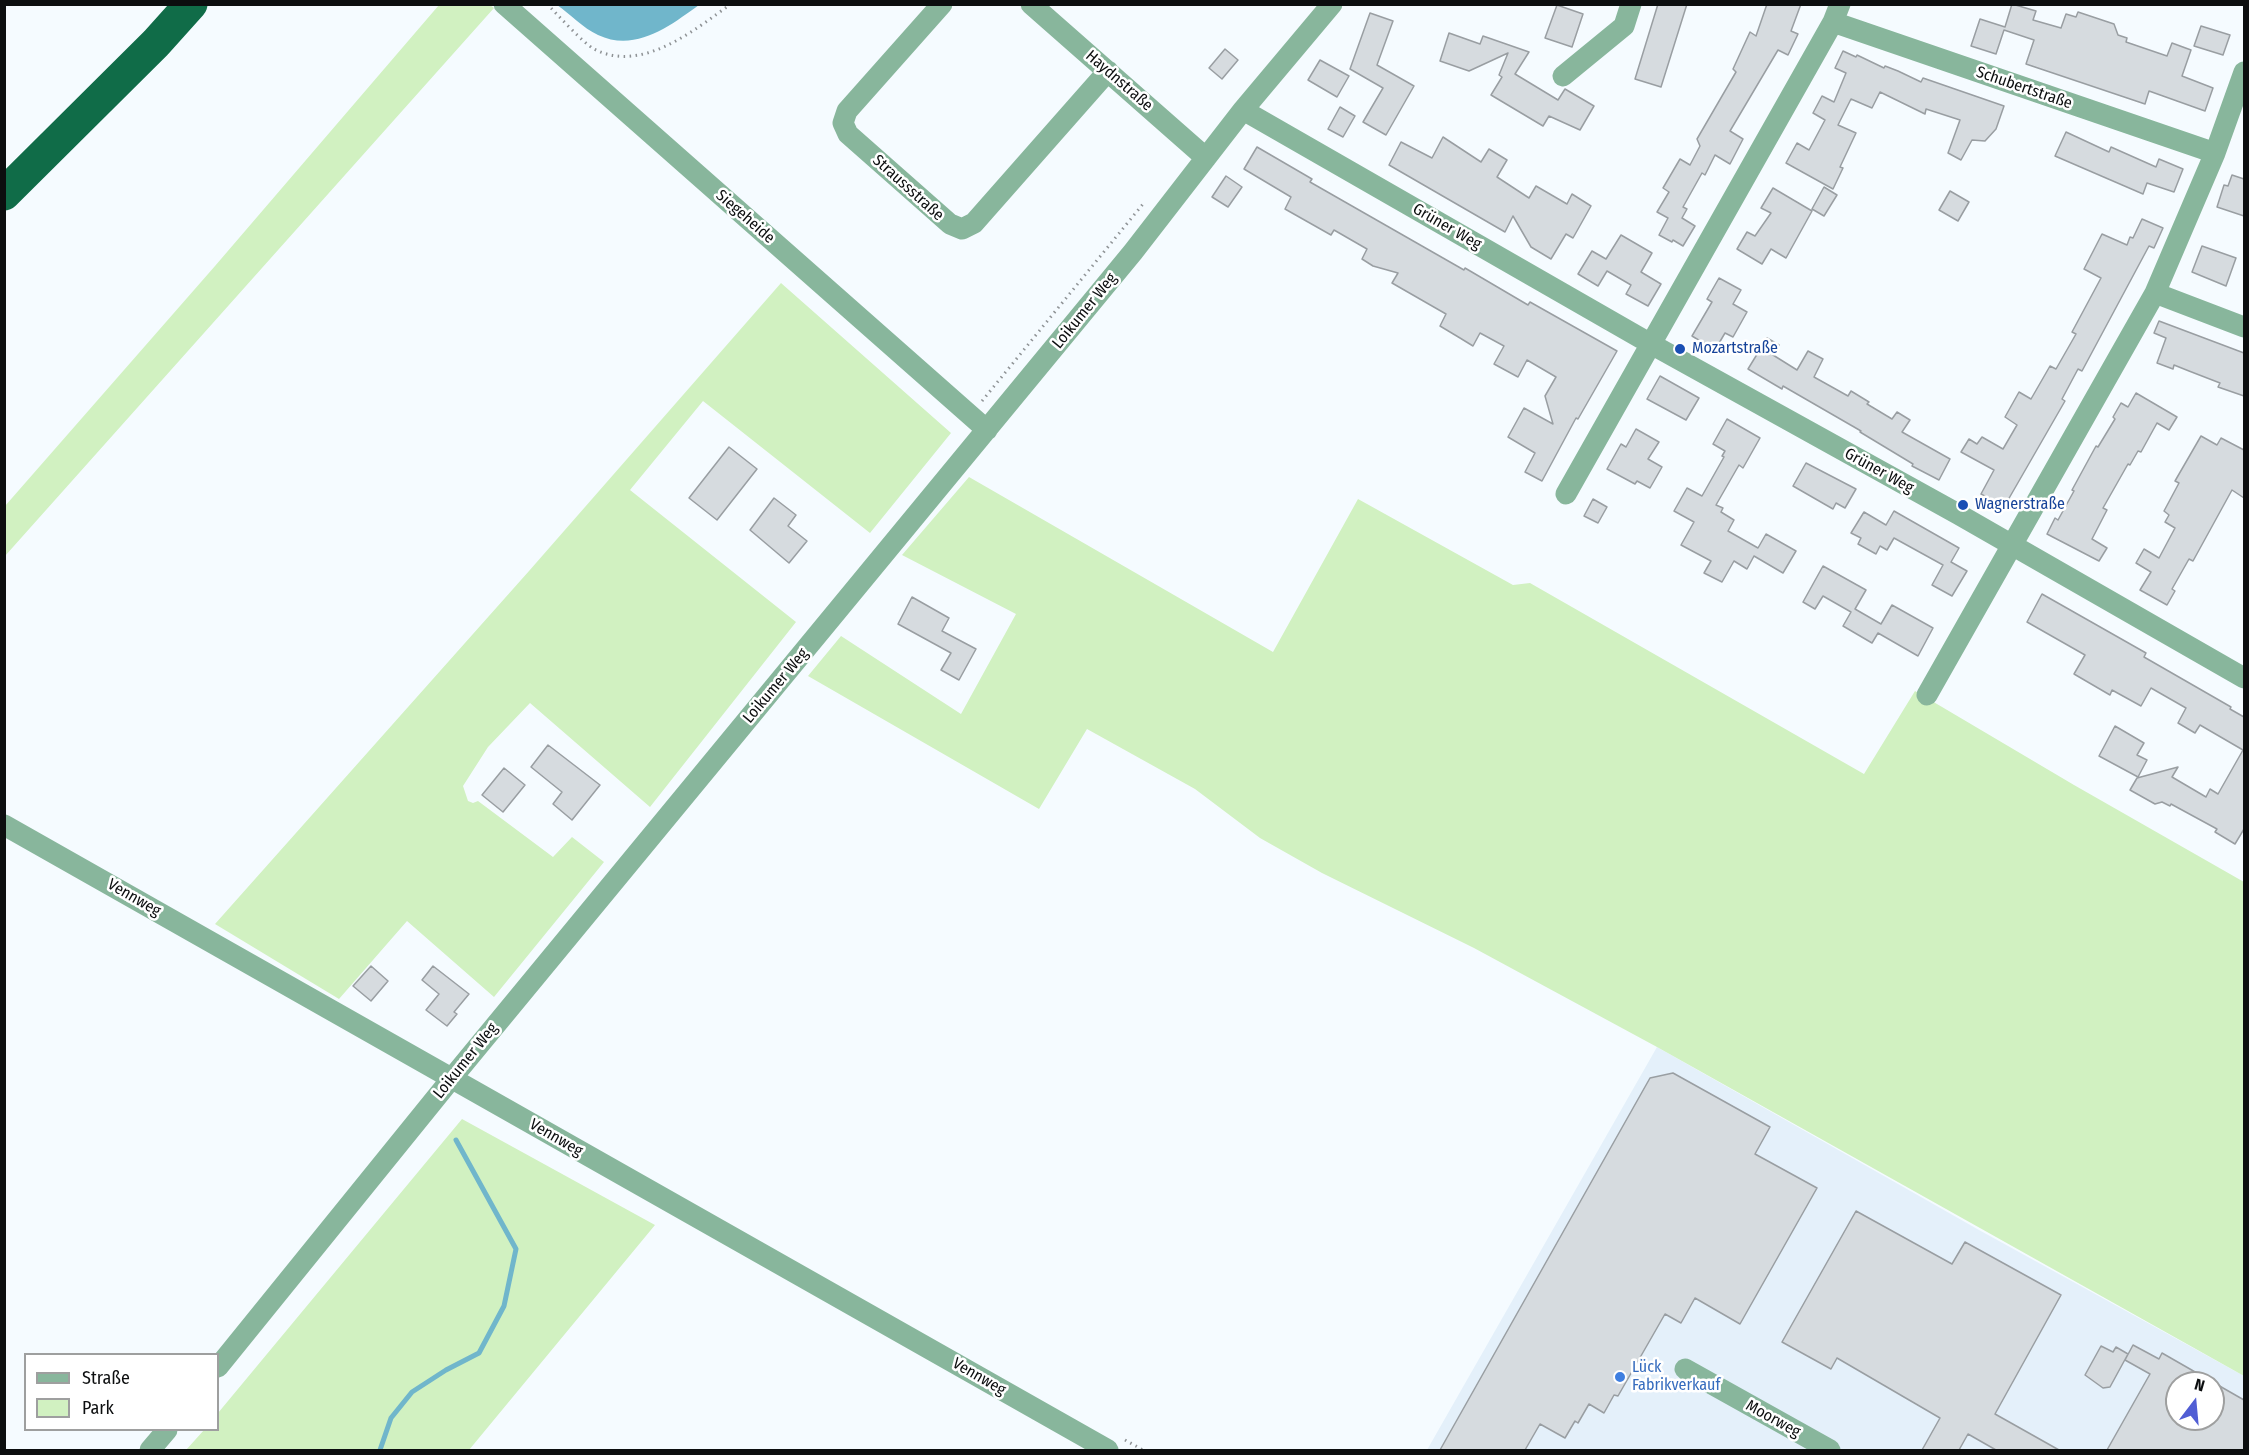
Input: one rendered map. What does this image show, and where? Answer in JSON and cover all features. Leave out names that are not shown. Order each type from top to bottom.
[{"type":"highway","points":[[4,194],[156,43],[191,4]]},
{"type":"street","name":"Siegeheide","points":[[504,4],[987,430]]},
{"type":"street","name":"Straussstraße","points":[[942,4],[847,111],[843,123],[848,134],[950,224],[962,229],[974,223],[1108,71]]},
{"type":"street","name":"Haydnstraße","points":[[1032,4],[1206,158]]},
{"type":"street","name":"Loikumer Weg","points":[[219,1366],[452,1078],[1133,252],[1243,110],[1332,4]]},
{"type":"street","points":[[1563,76],[1624,26],[1630,4]]},
{"type":"street","points":[[1566,494],[1837,13]]},
{"type":"street","name":"Schubertstraße","points":[[1837,13],[2216,153]]},
{"type":"street","points":[[1927,695],[2155,293],[2216,153],[2236,123],[2244,72]]},
{"type":"street","name":"Grüner Weg","points":[[1243,110],[1651,344],[2244,678]]},
{"type":"street","points":[[2155,293],[2244,327]]},
{"type":"street","name":"Vennweg","points":[[4,825],[1108,1450]]},
{"type":"street","name":"Moorweg","points":[[1685,1369],[1830,1450]]},
{"type":"street","points":[[150,1450],[166,1431]]},
{"type":"path","points":[[547,4],[594,48],[618,55],[642,55],[664,48],[730,4]]},
{"type":"shaded area","points":[[1657,1047],[1979,1230],[2244,1376],[2244,1450],[1427,1450]]},
{"type":"green space","points":[[439,5],[490,5],[494,8],[5,556],[5,506]]},
{"type":"green space","points":[[781,283],[951,433],[870,533],[703,401],[630,490],[796,622],[650,807],[530,703],[488,747],[463,786],[468,801],[473,803],[478,801],[553,857],[572,837],[604,862],[494,997],[407,921],[339,999],[215,924],[529,571]]},
{"type":"green space","points":[[969,477],[1273,652],[1358,499],[1513,585],[1530,583],[1864,774],[1915,691],[2244,882],[2244,1376],[1657,1047],[1474,948],[1322,873],[1260,838],[1195,789],[1087,729],[1039,809],[808,676],[841,636],[961,714],[1016,614],[902,555]]},
{"type":"green space","points":[[462,1119],[655,1225],[469,1450],[186,1450],[203,1431],[219,1431],[219,1412]]},
{"type":"water","points":[[557,5],[699,5],[665,28],[639,39],[626,41],[612,40],[592,32]]},
{"type":"building","points":[[1658,4],[1687,4],[1661,87],[1635,79]]},
{"type":"building","points":[[1767,4],[1801,4],[1791,31],[1798,34],[1788,55],[1778,50],[1730,131],[1743,139],[1730,164],[1715,155],[1705,175],[1702,173],[1683,207],[1687,209],[1682,218],[1695,226],[1683,246],[1673,240],[1672,242],[1659,235],[1668,218],[1657,212],[1669,192],[1663,188],[1680,159],[1690,165],[1700,146],[1697,139],[1736,72],[1733,69],[1750,32],[1756,36]]},
{"type":"building","points":[[2012,4],[2036,11],[2033,20],[2061,28],[2066,14],[2076,17],[2078,12],[2114,24],[2118,35],[2127,38],[2126,42],[2167,56],[2172,43],[2191,50],[2182,76],[2213,88],[2205,111],[2149,91],[2145,104],[2026,64],[2034,40],[2004,30],[1996,54],[1971,46],[1980,19],[2005,27]]},
{"type":"building","points":[[1557,5],[1583,14],[1572,47],[1545,38]]},
{"type":"building","points":[[1370,13],[1393,21],[1377,65],[1414,86],[1386,135],[1363,122],[1383,88],[1350,69]]},
{"type":"building","points":[[2201,26],[2230,35],[2223,55],[2194,46]]},
{"type":"building","points":[[1449,33],[1480,44],[1483,36],[1529,52],[1515,74],[1558,100],[1565,89],[1594,106],[1580,130],[1549,116],[1543,126],[1491,95],[1502,77],[1499,75],[1508,53],[1469,71],[1440,61]]},
{"type":"building","points":[[1225,49],[1238,60],[1222,79],[1209,68]]},
{"type":"building","points":[[1843,51],[1921,82],[1923,78],[2004,106],[1996,129],[1985,141],[1972,140],[1961,160],[1948,153],[1960,120],[1926,109],[1925,114],[1880,92],[1872,108],[1851,99],[1838,125],[1856,133],[1840,167],[1843,168],[1833,189],[1786,163],[1797,143],[1809,150],[1825,120],[1813,113],[1822,96],[1834,102],[1846,73],[1835,68]]},
{"type":"building","points":[[1320,60],[1349,76],[1337,97],[1308,80]]},
{"type":"building","points":[[1340,107],[1355,116],[1343,137],[1328,129]]},
{"type":"building","points":[[2066,132],[2109,152],[2111,147],[2156,167],[2159,159],[2183,169],[2174,192],[2147,183],[2143,194],[2055,156]]},
{"type":"building","points":[[1443,137],[1481,162],[1489,149],[1507,160],[1497,177],[1529,198],[1536,186],[1567,204],[1572,194],[1591,206],[1573,238],[1566,234],[1551,259],[1531,247],[1513,216],[1505,232],[1389,165],[1401,142],[1432,158]]},
{"type":"building","points":[[1257,147],[1312,179],[1310,182],[1464,270],[1465,268],[1528,305],[1530,302],[1617,351],[1578,419],[1576,418],[1542,481],[1525,472],[1535,453],[1508,437],[1524,408],[1553,424],[1545,396],[1556,377],[1527,360],[1518,377],[1494,364],[1504,346],[1480,333],[1473,346],[1440,326],[1446,314],[1392,283],[1398,273],[1373,266],[1362,259],[1367,249],[1334,230],[1331,235],[1285,209],[1291,197],[1244,169]]},
{"type":"building","points":[[2232,175],[2244,179],[2244,216],[2217,207],[2224,185],[2228,186]]},
{"type":"building","points":[[1226,176],[1242,187],[1228,207],[1212,197]]},
{"type":"building","points":[[1824,187],[1837,195],[1824,216],[1812,209]]},
{"type":"building","points":[[1773,188],[1812,211],[1786,258],[1771,249],[1762,264],[1737,249],[1747,232],[1755,236],[1771,213],[1761,208]]},
{"type":"building","points":[[1950,191],[1969,202],[1958,221],[1939,210]]},
{"type":"building","points":[[2142,219],[2163,228],[2154,248],[2149,246],[2082,371],[2078,369],[2062,399],[2065,401],[2004,507],[1981,494],[1994,470],[1961,452],[1969,439],[1977,444],[1982,437],[2003,449],[2017,425],[2005,417],[2019,392],[2031,399],[2050,366],[2056,369],[2076,334],[2072,332],[2101,278],[2084,269],[2102,234],[2127,245]]},
{"type":"building","points":[[1621,235],[1652,253],[1641,272],[1661,284],[1648,306],[1626,294],[1631,285],[1607,271],[1598,286],[1578,274],[1592,251],[1606,259]]},
{"type":"building","points":[[2202,246],[2236,258],[2226,286],[2192,272]]},
{"type":"building","points":[[1719,278],[1741,290],[1733,304],[1747,312],[1733,337],[1725,333],[1715,350],[1692,336],[1712,302],[1707,299]]},
{"type":"building","points":[[2159,321],[2244,353],[2244,396],[2218,387],[2220,383],[2174,365],[2173,369],[2157,363],[2166,338],[2154,333]]},
{"type":"building","points":[[1767,338],[1779,345],[1773,355],[1797,370],[1808,351],[1823,359],[1814,377],[1848,396],[1851,391],[1892,419],[1897,412],[1910,420],[1902,432],[1950,459],[1939,480],[1912,466],[1913,464],[1861,431],[1783,386],[1782,389],[1748,369]]},
{"type":"building","points":[[1660,376],[1699,398],[1686,420],[1647,399]]},
{"type":"building","points":[[2136,393],[2177,417],[2169,430],[2157,423],[2141,452],[2138,451],[2130,465],[2128,464],[2103,508],[2107,510],[2092,539],[2107,548],[2099,561],[2047,534],[2055,518],[2058,520],[2096,446],[2098,447],[2115,419],[2113,417],[2121,403],[2128,407]]},
{"type":"building","points":[[1727,419],[1760,438],[1743,468],[1739,465],[1716,505],[1723,508],[1721,512],[1734,520],[1728,531],[1758,548],[1766,534],[1796,551],[1783,573],[1754,556],[1747,569],[1734,561],[1722,582],[1704,573],[1711,561],[1681,545],[1694,522],[1674,511],[1687,488],[1702,496],[1724,457],[1722,456],[1725,451],[1713,444]]},
{"type":"building","points":[[1636,429],[1659,442],[1648,459],[1662,467],[1650,488],[1637,481],[1635,484],[1607,469],[1621,444],[1626,447]]},
{"type":"building","points":[[2201,436],[2217,445],[2221,438],[2244,450],[2244,498],[2232,490],[2193,561],[2189,559],[2172,589],[2175,591],[2167,605],[2140,590],[2151,572],[2136,563],[2144,549],[2159,558],[2175,528],[2165,522],[2169,515],[2164,511],[2179,483],[2175,481]]},
{"type":"building","points":[[729,447],[757,469],[717,520],[689,498]]},
{"type":"building","points":[[1806,463],[1856,489],[1845,508],[1836,503],[1833,509],[1793,486]]},
{"type":"building","points":[[774,498],[796,515],[788,526],[807,541],[789,563],[750,530]]},
{"type":"building","points":[[1593,499],[1607,507],[1598,523],[1584,516]]},
{"type":"building","points":[[1894,511],[1959,548],[1951,562],[1967,571],[1952,596],[1932,585],[1943,565],[1894,538],[1887,550],[1880,546],[1876,554],[1858,544],[1861,538],[1851,533],[1864,512],[1886,525]]},
{"type":"building","points":[[1823,566],[1866,590],[1855,609],[1881,624],[1892,605],[1933,628],[1918,656],[1878,633],[1872,643],[1843,626],[1851,612],[1823,596],[1815,609],[1803,602]]},
{"type":"building","points":[[2042,594],[2146,653],[2144,657],[2231,707],[2230,709],[2244,717],[2244,829],[2235,844],[2215,832],[2217,829],[2171,804],[2170,806],[2162,802],[2155,804],[2130,790],[2137,778],[2178,767],[2172,777],[2206,797],[2210,789],[2218,794],[2243,750],[2200,725],[2195,733],[2178,723],[2186,708],[2151,688],[2141,706],[2112,690],[2110,695],[2074,674],[2085,655],[2027,622]]},
{"type":"building","points":[[912,597],[949,618],[942,631],[976,649],[959,680],[941,670],[951,653],[898,624]]},
{"type":"building","points":[[2115,726],[2144,743],[2137,755],[2147,760],[2138,777],[2099,756]]},
{"type":"building","points":[[548,745],[600,785],[572,820],[553,804],[562,792],[531,767]]},
{"type":"building","points":[[504,768],[525,785],[503,812],[482,795]]},
{"type":"building","points":[[371,966],[388,981],[371,1001],[353,986]]},
{"type":"building","points":[[433,966],[469,994],[454,1012],[457,1014],[447,1026],[426,1010],[439,994],[422,980]]},
{"type":"building","points":[[1673,1073],[1770,1127],[1755,1154],[1817,1188],[1740,1324],[1695,1298],[1681,1323],[1665,1314],[1618,1396],[1614,1395],[1604,1413],[1589,1404],[1578,1423],[1575,1421],[1565,1438],[1540,1424],[1525,1450],[1440,1450],[1650,1078]]},
{"type":"building","points":[[1856,1211],[1952,1264],[1965,1242],[2061,1295],[1995,1414],[2059,1450],[1996,1450],[1968,1434],[1959,1450],[1922,1450],[1940,1418],[1837,1358],[1831,1369],[1782,1342]]},
{"type":"building","points":[[2133,1345],[2159,1359],[2162,1353],[2193,1371],[2165,1371],[2165,1431],[2225,1431],[2225,1389],[2244,1400],[2244,1450],[2107,1450],[2150,1374],[2125,1360]]},
{"type":"building","points":[[2101,1346],[2113,1352],[2116,1347],[2128,1354],[2110,1387],[2103,1388],[2085,1375]]},
{"type":"waterway","points":[[380,1450],[391,1418],[412,1392],[446,1370],[479,1353],[504,1306],[516,1249],[456,1140]]},
{"type":"place","name":"Mozartstraße","points":[[1680,349]]},
{"type":"place","name":"Wagnerstraße","points":[[1963,505]]},
{"type":"place","name":"Lück Fabrikverkauf","points":[[1620,1377]]}]
